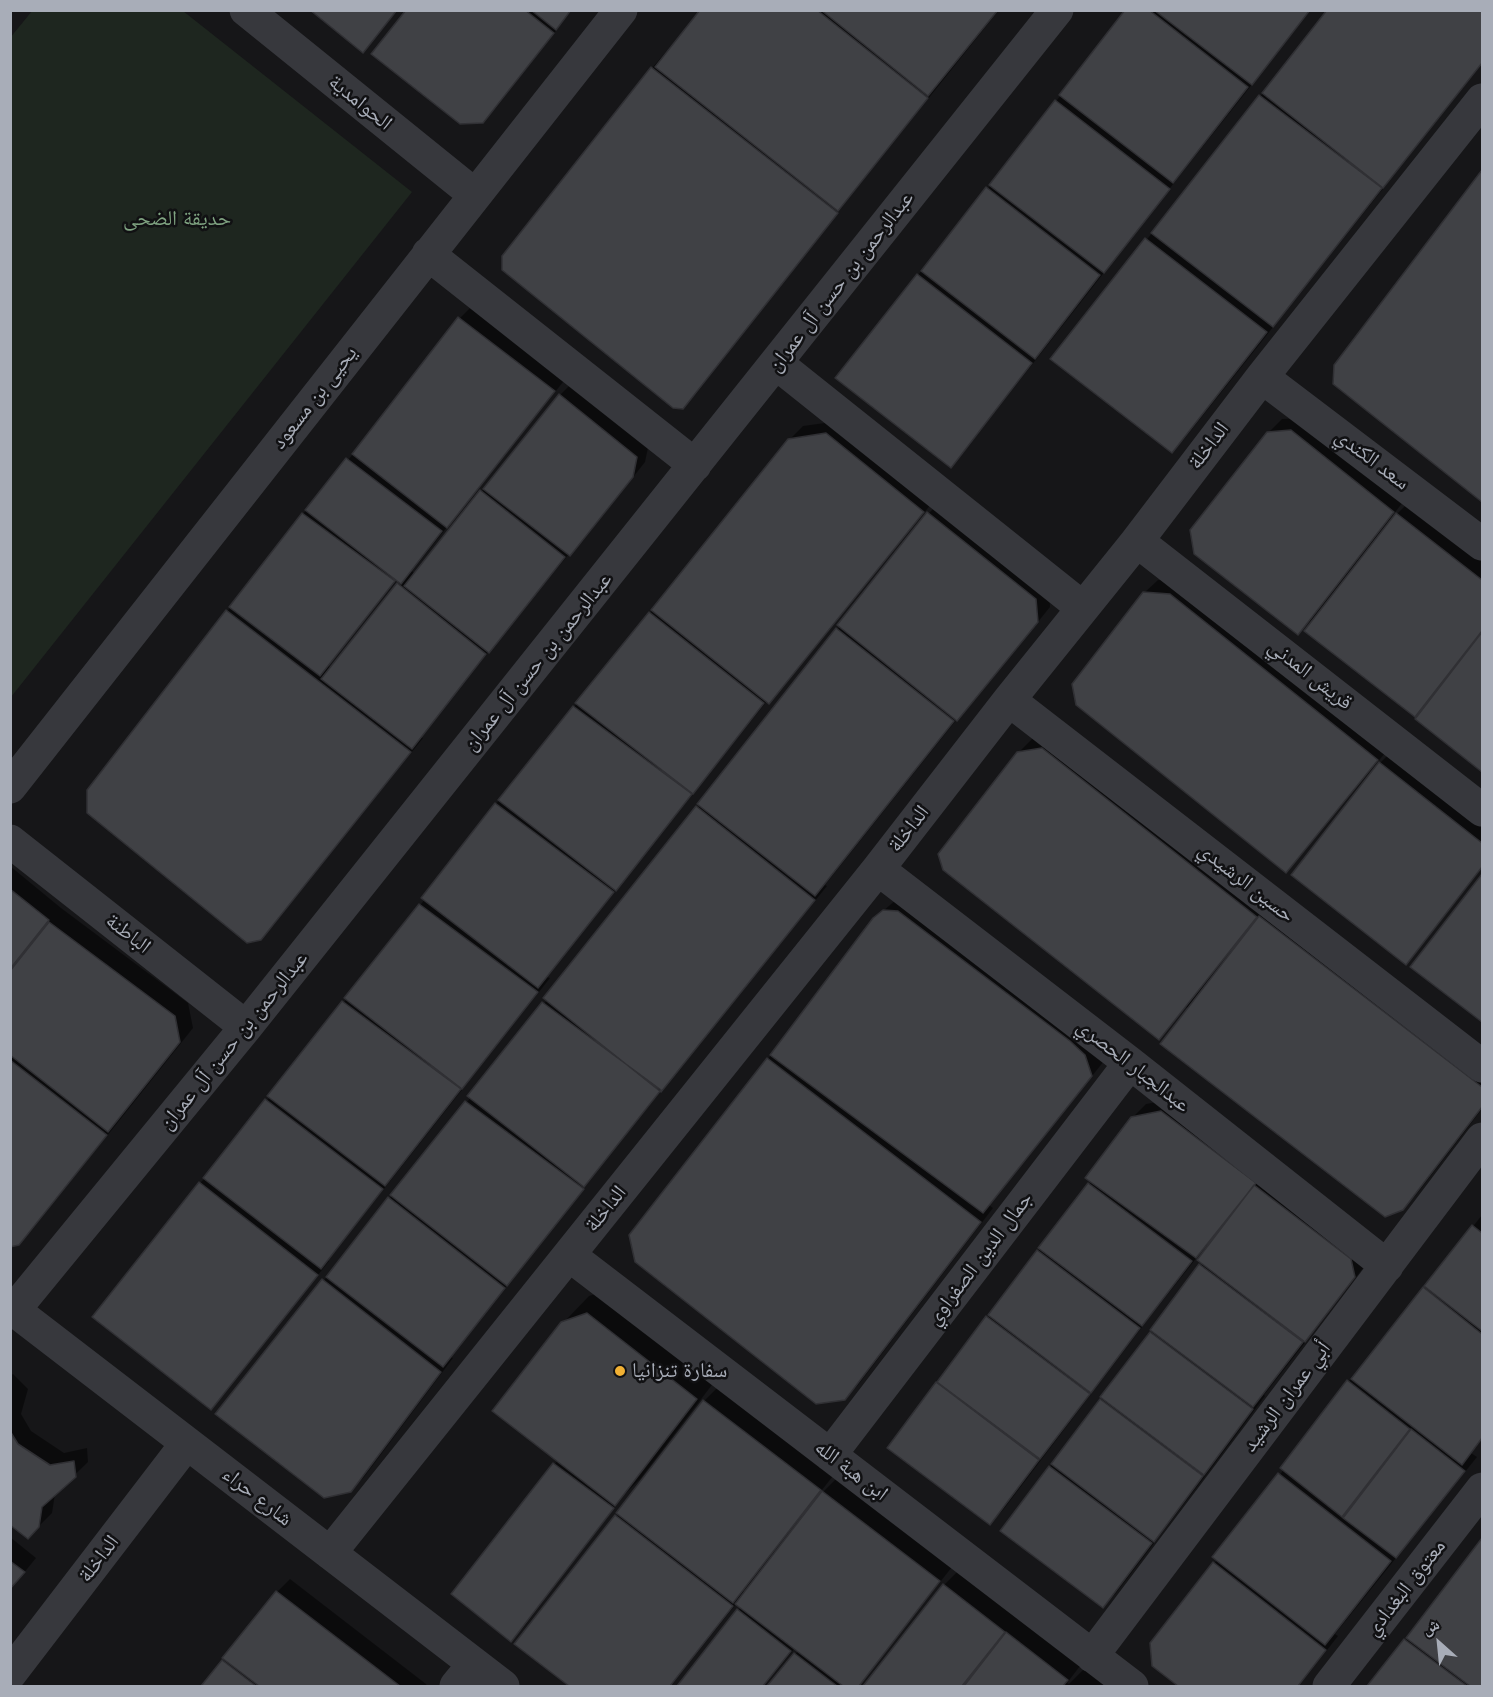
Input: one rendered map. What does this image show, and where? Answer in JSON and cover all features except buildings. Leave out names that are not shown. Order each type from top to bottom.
[{"type":"street","name":"الحوامدية","points":[[246,10],[475,195]]},
{"type":"street","name":"يحيى بن مسعود","points":[[10,787],[621,10]]},
{"type":"street","name":"عبدالرحمن بن حسن آل عمران","points":[[12,1308],[246,1027],[1057,10]]},
{"type":"street","name":"الداخلة","points":[[330,1553],[878,869],[1137,541],[1262,377],[1482,100]]},
{"type":"street","points":[[428,254],[695,465]]},
{"type":"street","points":[[776,363],[1083,608]]},
{"type":"street","name":"سعد الكندي","points":[[1262,377],[1482,544]]},
{"type":"street","name":"قريش المدني","points":[[1137,541],[1482,810]]},
{"type":"street","name":"حسين الرشيدي","points":[[1010,700],[1482,1066]]},
{"type":"street","name":"الباطنة","points":[[10,841],[246,1027]]},
{"type":"street","name":"عبدالجبار الحصري","points":[[878,869],[1130,1063],[1387,1266]]},
{"type":"street","name":"جمال الدين الصفراوي","points":[[830,1455],[1130,1063]]},
{"type":"street","name":"أبي عمران الرشيد","points":[[1092,1656],[1482,1139]]},
{"type":"street","name":"ابن هبة الله","points":[[569,1255],[1132,1686]]},
{"type":"street","name":"شارع حراء","points":[[12,1308],[330,1553],[465,1675],[503,1686]]},
{"type":"street","name":"الداخلة","points":[[10,1674],[187,1443]]},
{"type":"street","name":"معتوق البغدادي","points":[[1329,1686],[1482,1489]]},
{"type":"green space","name":"حديقة الضحى","points":[[32,11],[183,11],[412,192],[11,697],[10,38]]},
{"type":"place","name":"سفارة تنزانيا","points":[[620,1371]]}]
